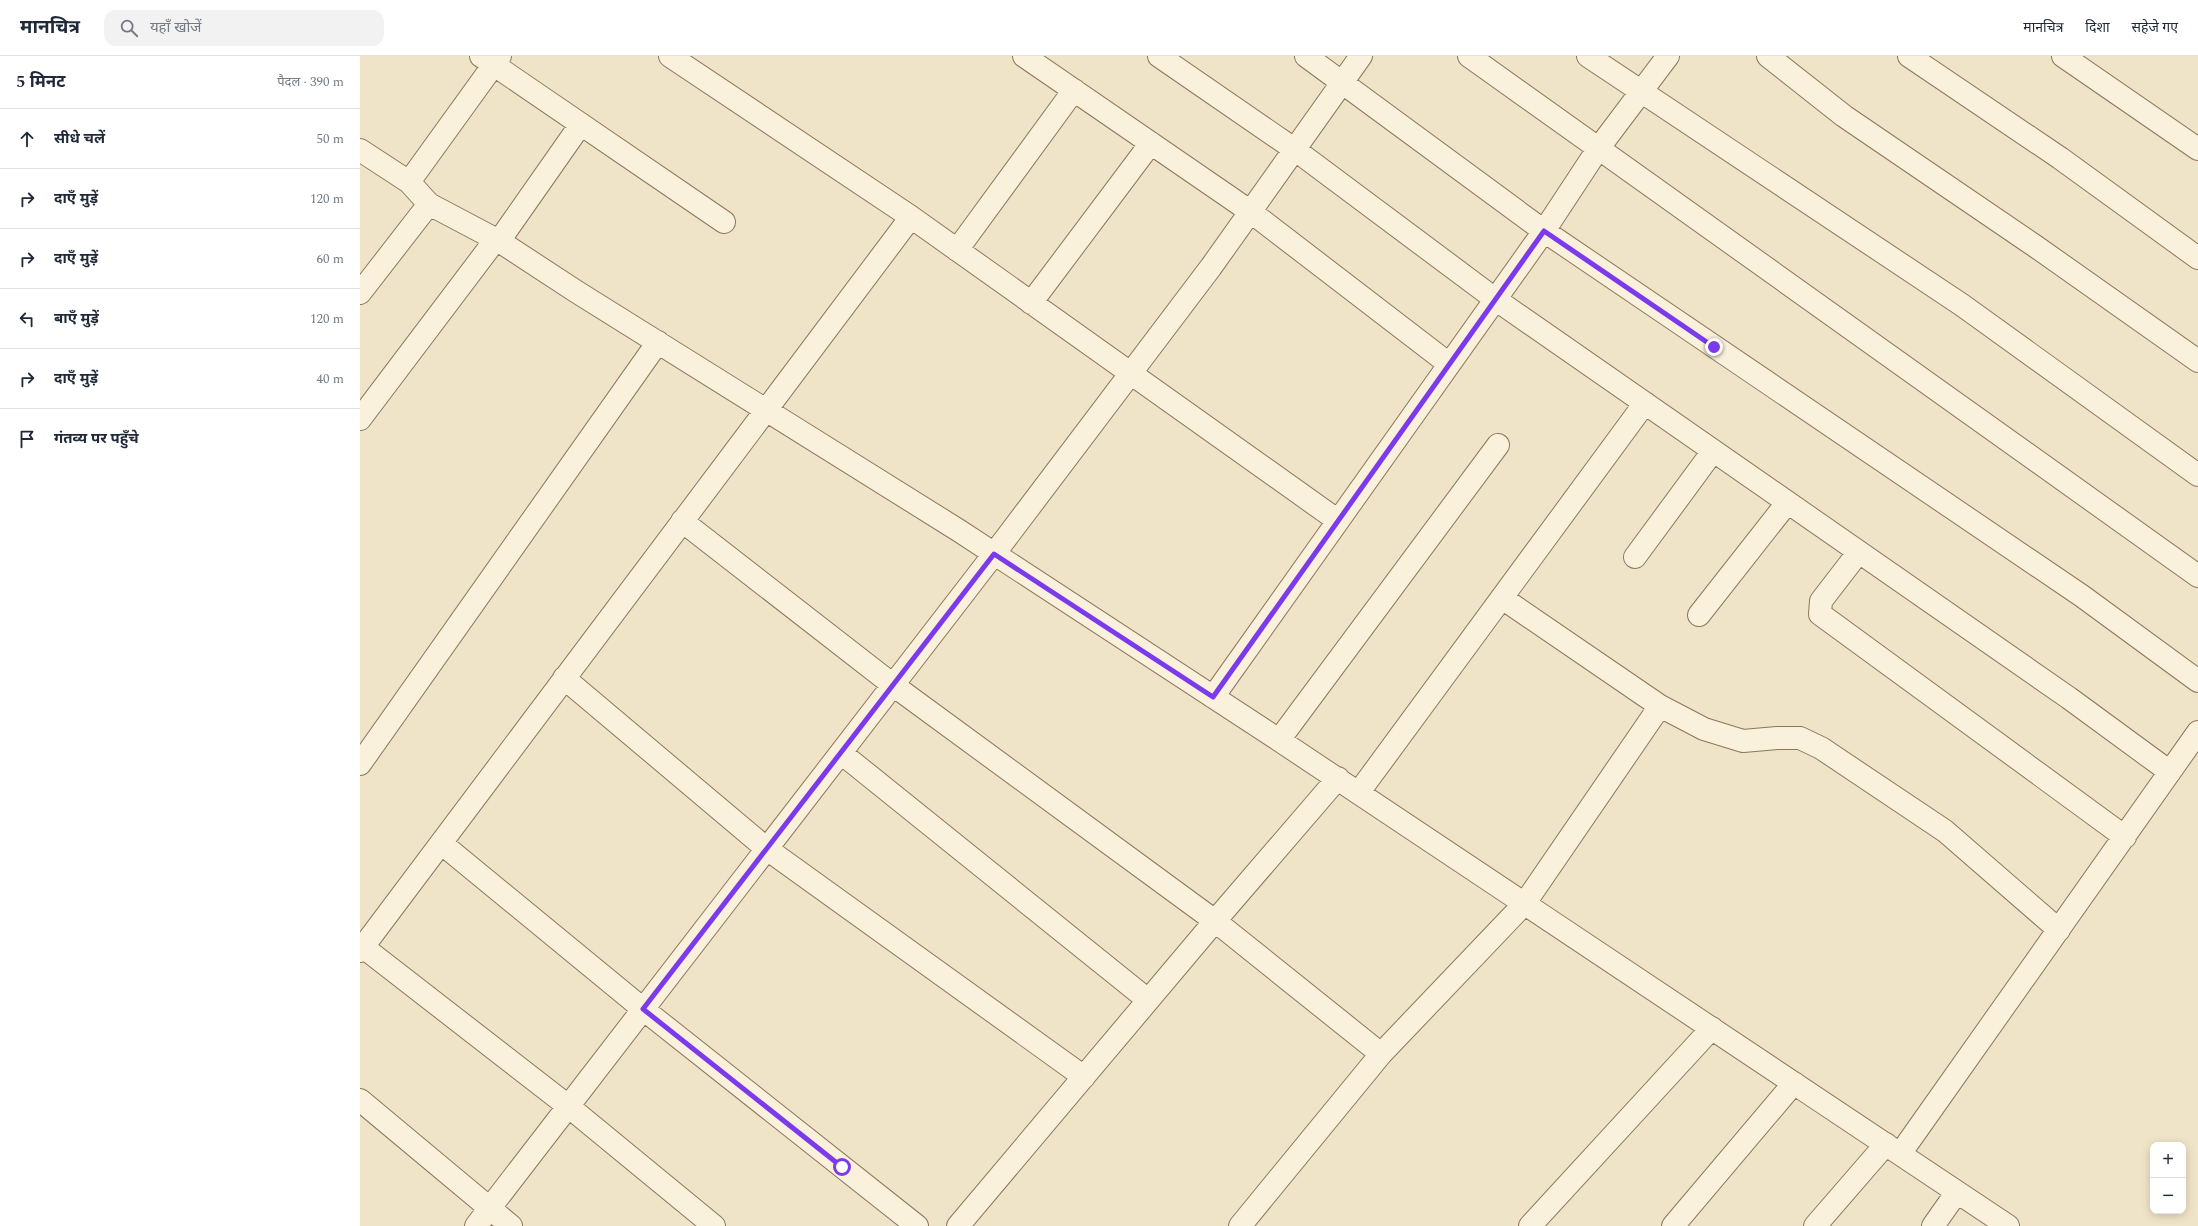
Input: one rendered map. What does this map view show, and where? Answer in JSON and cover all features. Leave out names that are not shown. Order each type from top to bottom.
[{"type":"street","points":[[670,56],[911,217],[1337,520]]},
{"type":"street","points":[[1024,56],[1250,212],[1449,364]]},
{"type":"street","points":[[1159,56],[1294,149],[1495,299],[2069,698],[2170,772]]},
{"type":"street","points":[[1306,56],[1544,231],[2082,596],[2198,681]]},
{"type":"street","points":[[476,1226],[994,554],[1250,212],[1361,56]]},
{"type":"street","points":[[1469,56],[2198,576]]},
{"type":"street","points":[[1588,56],[1962,305],[2198,474]]},
{"type":"street","points":[[1213,697],[1337,520],[1544,231],[1598,149],[1642,93],[1668,56]]},
{"type":"street","points":[[1768,56],[1844,116],[2042,250],[2198,361]]},
{"type":"street","points":[[1910,56],[2060,158],[2198,258]]},
{"type":"street","points":[[2063,56],[2198,149]]},
{"type":"street","points":[[409,182],[492,59],[581,124],[724,222]]},
{"type":"street","points":[[957,250],[1074,90]]},
{"type":"street","points":[[360,419],[498,240],[581,124]]},
{"type":"street","points":[[1031,303],[1151,143]]},
{"type":"street","points":[[360,150],[409,182],[429,204],[498,240],[994,554],[1338,778],[2008,1226]]},
{"type":"street","points":[[360,293],[429,204]]},
{"type":"street","points":[[714,1226],[568,1106],[361,949],[911,217]]},
{"type":"street","points":[[360,764],[658,342]]},
{"type":"street","points":[[1359,792],[1645,404]]},
{"type":"street","points":[[1279,740],[1498,444]]},
{"type":"street","points":[[1635,557],[1713,451]]},
{"type":"street","points":[[1699,614],[1787,503]]},
{"type":"street","points":[[682,521],[893,685],[1215,921],[1381,1054]]},
{"type":"street","points":[[1858,552],[1821,601],[1820,614],[2125,837]]},
{"type":"street","points":[[1502,598],[1660,706],[1704,729],[1743,741],[1777,738],[1800,738],[1821,748],[1945,831],[2059,930]]},
{"type":"street","points":[[564,678],[767,849],[1084,1077]]},
{"type":"street","points":[[1240,1226],[1381,1054],[1525,903],[1660,706]]},
{"type":"street","points":[[1815,1226],[1893,1149],[2059,930],[2198,732]]},
{"type":"street","points":[[841,753],[1148,1000]]},
{"type":"street","points":[[958,1226],[1215,921],[1338,778]]},
{"type":"street","points":[[441,843],[643,1009],[917,1226]]},
{"type":"street","points":[[1530,1226],[1712,1028]]},
{"type":"street","points":[[1673,1226],[1794,1083]]},
{"type":"street","points":[[360,1100],[511,1226]]},
{"type":"street","points":[[1933,1226],[1957,1192]]},
{"type":"route","points":[[842,1167],[643,1009],[994,554],[1213,697],[1544,231],[1714,347]]}]
